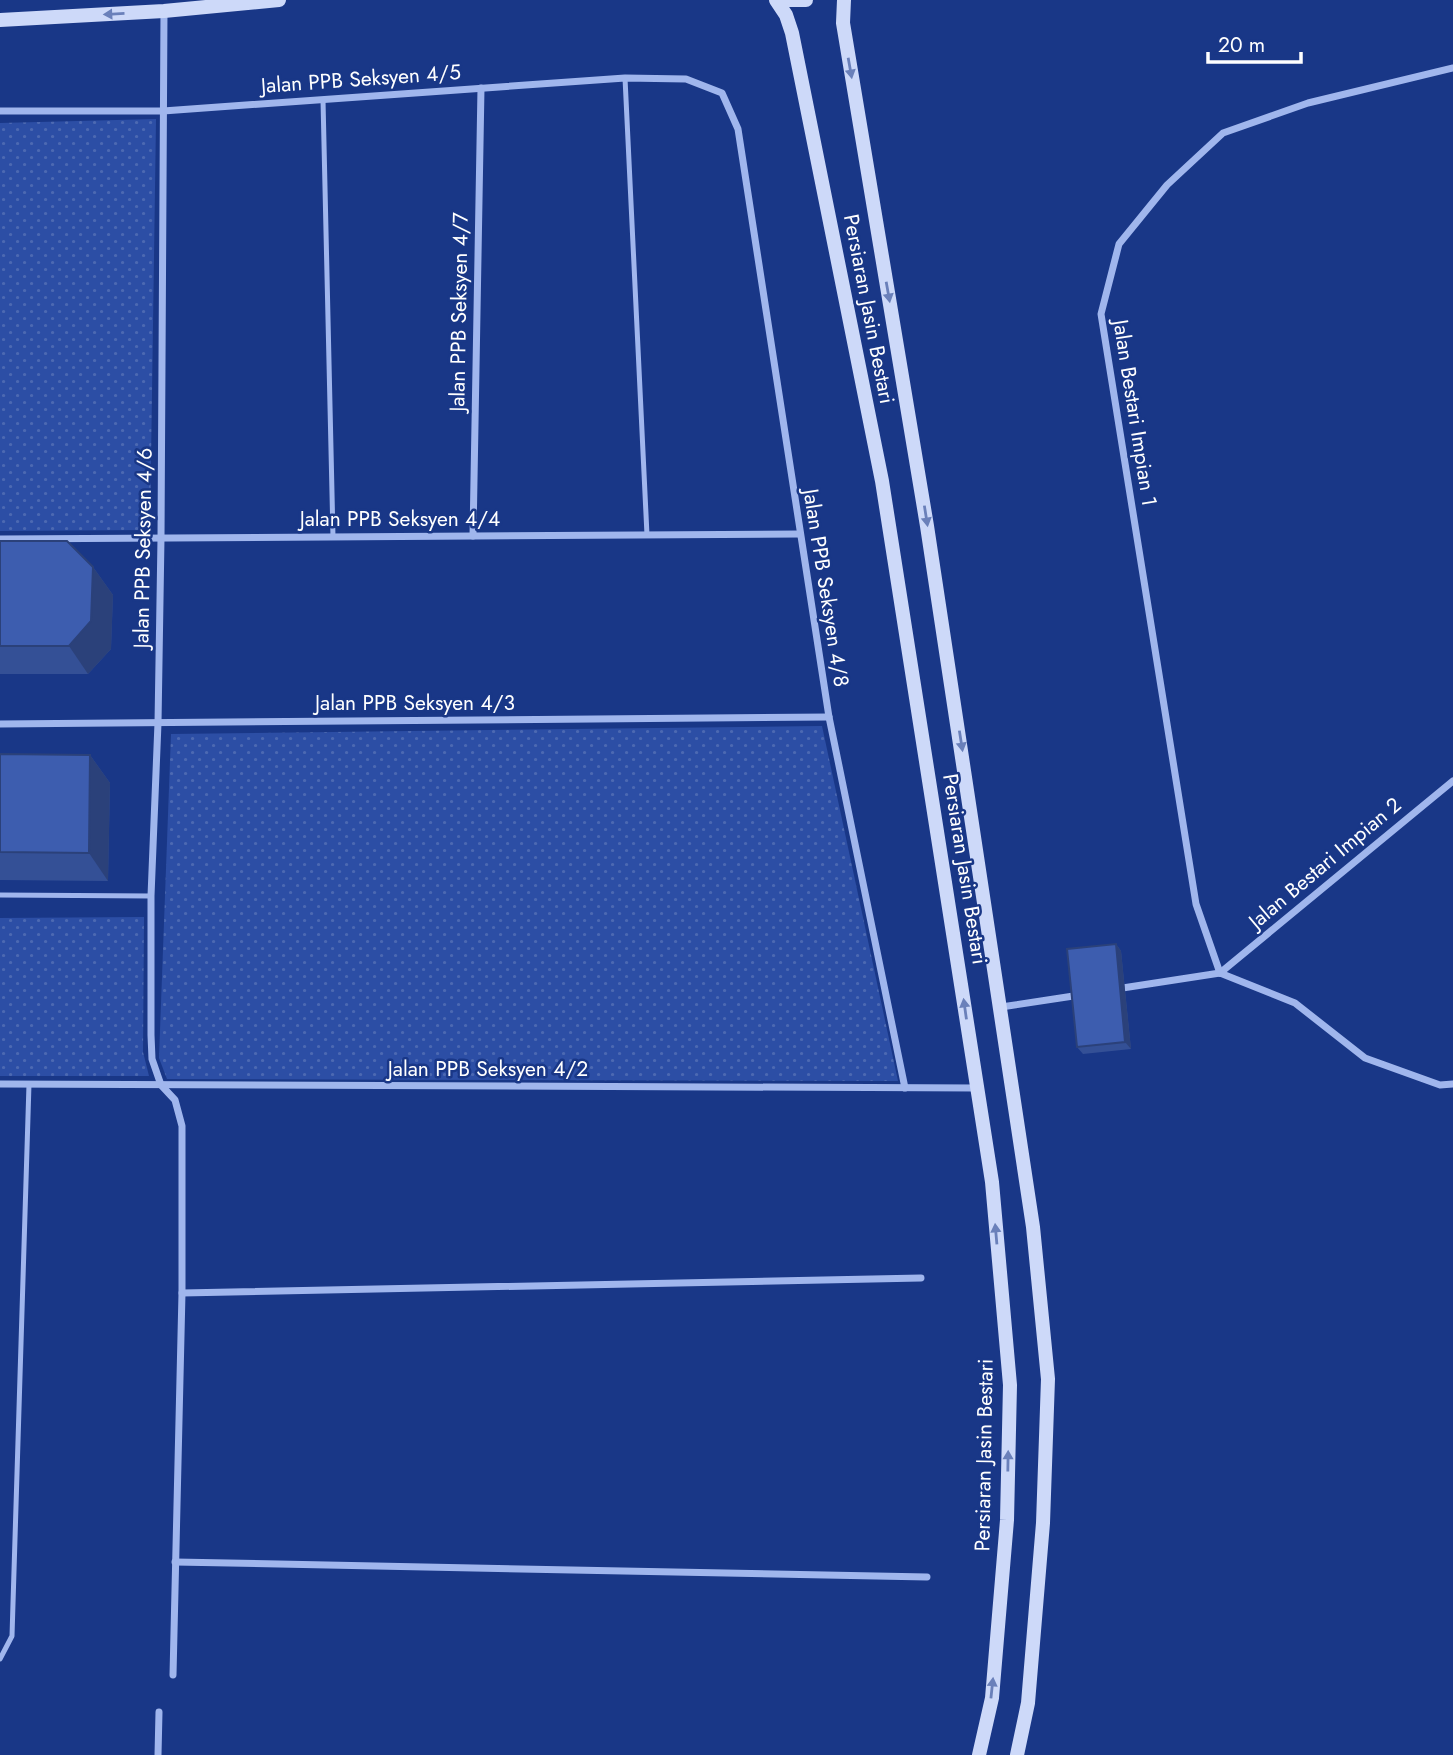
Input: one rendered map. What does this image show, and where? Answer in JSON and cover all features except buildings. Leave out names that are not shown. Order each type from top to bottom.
[{"type":"street","points":[[0,20],[164,11],[279,0]]},
{"type":"street","points":[[778,0],[806,0]]},
{"type":"street","name":"Persiaran Jasin Bestari","points":[[778,0],[792,33],[882,481],[992,1182],[1010,1385],[1007,1520],[992,1698],[979,1755]]},
{"type":"street","name":"Persiaran Jasin Bestari","points":[[844,0],[843,23],[927,526],[1001,1007],[1033,1227],[1048,1379],[1043,1523],[1028,1703],[1017,1755]]},
{"type":"street","name":"Jalan PPB Seksyen 4/6","points":[[164,11],[161,538],[158,723],[151,896],[151,1035],[152,1059],[161,1085],[175,1100],[182,1126],[182,1293],[173,1675]]},
{"type":"street","name":"Jalan Bestari Impian 1","points":[[1220,973],[1196,904],[1101,314],[1116,255],[1119,244],[1167,185],[1223,134],[1308,103],[1453,68]]},
{"type":"street","name":"Jalan PPB Seksyen 4/5","points":[[0,111],[163,111],[625,78],[686,79],[722,93]]},
{"type":"street","name":"Jalan PPB Seksyen 4/7","points":[[473,536],[481,88]]},
{"type":"street","name":"Jalan PPB Seksyen 4/8","points":[[722,93],[738,129],[829,717],[905,1088]]},
{"type":"street","name":"Jalan PPB Seksyen 4/4","points":[[0,539],[800,534]]},
{"type":"street","name":"Jalan PPB Seksyen 4/3","points":[[0,724],[829,717]]},
{"type":"street","name":"Jalan Bestari Impian 2","points":[[1220,973],[1453,781]]},
{"type":"street","points":[[1111,990],[1220,973],[1295,1003],[1365,1058],[1440,1085],[1453,1084]]},
{"type":"street","points":[[1001,1007],[1083,995]]},
{"type":"street","name":"Jalan PPB Seksyen 4/2","points":[[0,1084],[976,1088]]},
{"type":"street","points":[[182,1293],[921,1278]]},
{"type":"street","points":[[175,1562],[927,1577]]},
{"type":"street","points":[[158,1755],[159,1712]]},
{"type":"lane","points":[[625,78],[647,535]]},
{"type":"lane","points":[[323,100],[333,537]]},
{"type":"lane","points":[[0,895],[151,896]]},
{"type":"lane","points":[[0,1659],[12,1636],[29,1084]]},
{"type":"shaded area","points":[[156,119],[150,530],[0,531],[0,123]]},
{"type":"shaded area","points":[[822,726],[898,1081],[167,1079],[159,1058],[171,734]]},
{"type":"shaded area","points":[[144,917],[143,1052],[149,1076],[0,1076],[0,918]]}]
